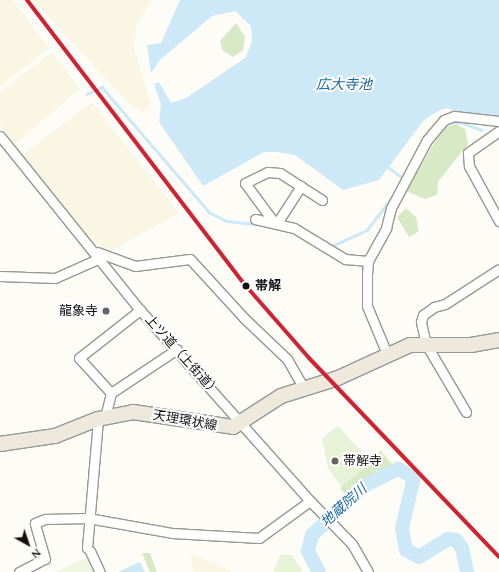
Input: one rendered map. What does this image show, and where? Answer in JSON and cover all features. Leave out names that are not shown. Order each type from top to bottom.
[{"type":"main road","name":"天理環状線","points":[[0,444],[55,436],[102,418],[133,412],[224,428],[242,423],[270,402],[304,388],[338,378],[387,354],[426,344],[471,345],[499,340]]},
{"type":"street","points":[[387,354],[367,306],[368,260],[386,228],[391,208],[436,128],[454,116],[499,121]]},
{"type":"street","points":[[499,131],[468,153],[469,166],[499,221]]},
{"type":"street","name":"上ツ道（上街道）","points":[[0,136],[98,255],[140,310],[177,349],[310,502],[352,544],[368,572]]},
{"type":"street","points":[[275,222],[245,183],[268,172],[280,173],[322,200]]},
{"type":"street","points":[[275,222],[301,186]]},
{"type":"street","points":[[255,219],[275,222],[331,249],[345,259],[368,260]]},
{"type":"street","points":[[0,276],[55,278],[98,255],[135,266],[190,259],[244,318],[287,359],[304,388]]},
{"type":"street","points":[[466,412],[426,344],[421,322],[423,315],[499,269]]},
{"type":"street","points":[[112,393],[79,358],[140,310]]},
{"type":"street","points":[[100,572],[89,549],[88,518],[102,418],[112,393],[177,349]]},
{"type":"street","points":[[19,572],[45,559],[35,523],[55,518],[88,518],[172,533],[258,538],[310,502]]},
{"type":"shaded area","points":[[0,0],[13,0],[49,48],[0,86]]},
{"type":"shaded area","points":[[33,0],[152,0],[137,24],[134,48],[151,105],[142,113],[126,101]]},
{"type":"shaded area","points":[[52,52],[80,89],[15,144],[0,125],[0,92]]},
{"type":"shaded area","points":[[92,102],[179,213],[109,252],[96,246],[21,156]]},
{"type":"shaded area","points":[[191,553],[231,571],[231,572],[193,572]]},
{"type":"green space","points":[[236,23],[245,37],[243,50],[233,57],[222,50],[220,41]]},
{"type":"green space","points":[[456,124],[465,129],[468,144],[438,182],[437,195],[425,199],[406,191],[436,140],[446,127]]},
{"type":"green space","points":[[406,208],[416,217],[419,231],[409,237],[397,217]]},
{"type":"green space","points":[[338,426],[372,463],[342,488],[328,468],[322,438]]},
{"type":"green space","points":[[380,450],[393,465],[377,471],[346,495],[340,488],[377,458]]},
{"type":"green space","points":[[142,553],[150,553],[157,572],[150,572]]},
{"type":"green space","points":[[281,554],[292,555],[303,572],[273,572]]},
{"type":"green space","points":[[89,556],[96,572],[55,572]]},
{"type":"water","name":"広大寺池","points":[[180,0],[499,0],[499,118],[464,115],[447,108],[438,111],[424,120],[379,180],[343,190],[295,155],[277,152],[264,152],[203,186],[159,122],[161,104],[154,84],[159,82],[171,103],[186,98],[245,58],[252,42],[251,26],[235,11],[212,16],[160,60],[151,73],[147,45],[161,43]]},
{"type":"water","points":[[140,562],[145,572],[118,572]]},
{"type":"waterway","points":[[87,94],[102,87],[209,212],[227,221],[256,224]]},
{"type":"waterway","points":[[446,123],[460,122],[482,130]]},
{"type":"waterway","points":[[408,180],[429,146]]},
{"type":"waterway","points":[[387,166],[404,179]]},
{"type":"waterway","points":[[330,247],[367,230],[392,197]]},
{"type":"waterway","name":"地蔵院川","points":[[319,572],[308,551],[312,535],[366,485],[398,469],[414,477],[402,528],[406,550],[419,557],[448,539],[456,540],[462,548],[467,572]]},
{"type":"transit line","points":[[27,0],[246,286],[309,358],[499,557]]},
{"type":"place","name":"帯解","points":[[246,286]]},
{"type":"place","name":"龍象寺","points":[[106,311]]},
{"type":"place","name":"帯解寺","points":[[335,461]]}]
